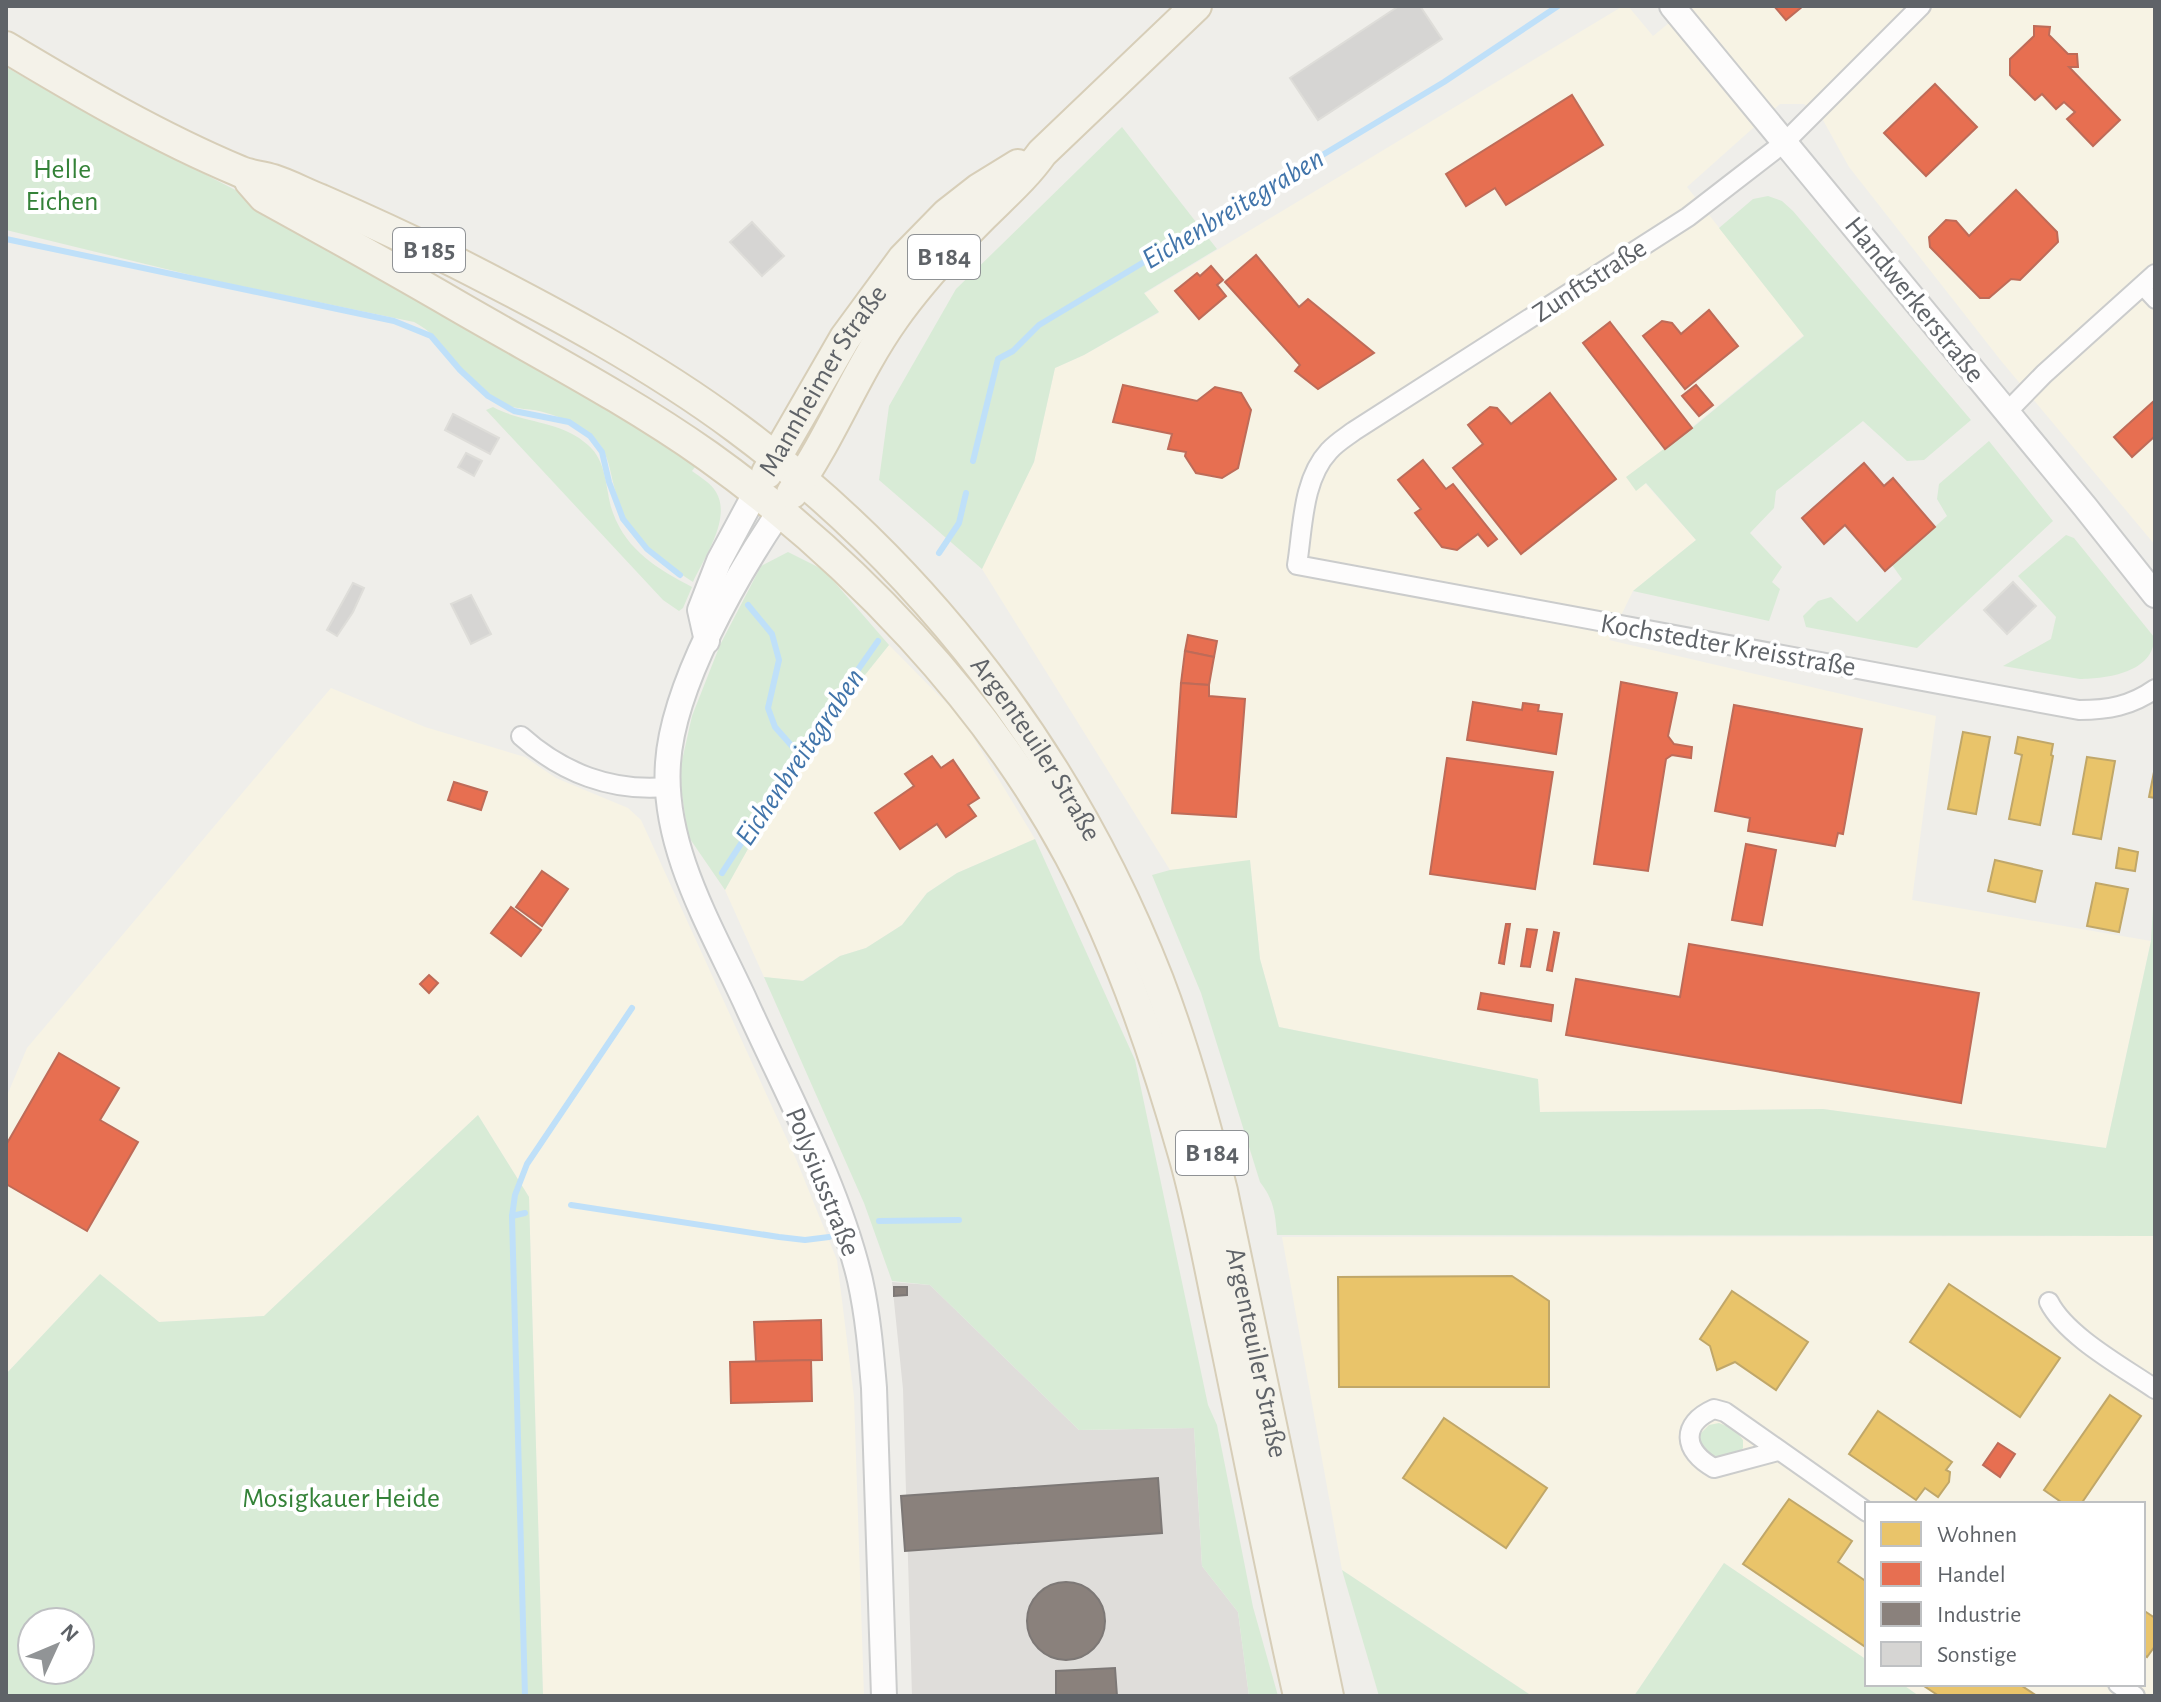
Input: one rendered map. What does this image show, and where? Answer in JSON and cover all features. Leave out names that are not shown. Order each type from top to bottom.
[{"type":"main road","name":"Mannheimer Straße","points":[[780,511],[802,479],[895,316],[943,257],[1029,172],[1042,153],[1196,6]]},
{"type":"main road","name":"Argenteuiler Straße","points":[[6,47],[115,109],[243,174],[273,180],[393,232],[496,284],[658,376],[733,425],[802,479],[912,582],[973,655],[1082,819],[1137,932],[1158,981],[1184,1057],[1222,1191],[1328,1696]]},
{"type":"main road","name":"Mannheimer Straße","points":[[756,492],[852,327],[913,248],[947,214],[979,189],[1042,153]]},
{"type":"main road","name":"Argenteuiler Straße","points":[[243,174],[264,197],[616,394],[712,459],[780,511],[888,612],[993,734],[1069,853],[1103,923],[1137,1007],[1185,1160],[1299,1696]]},
{"type":"street","name":"Handwerkerstraße","points":[[1672,6],[2155,595]]},
{"type":"street","name":"Zunftstraße","points":[[1297,565],[1309,492],[1316,470],[1330,450],[1354,431],[1688,217],[1785,142],[1921,6]]},
{"type":"street","points":[[2007,412],[2148,280],[2155,301]]},
{"type":"street","name":"Polysiusstraße","points":[[707,641],[700,610],[719,561],[756,492]]},
{"type":"street","name":"Polysiusstraße","points":[[780,511],[751,556],[679,704],[671,734],[667,787],[677,848],[819,1162],[838,1208],[860,1280],[872,1352],[884,1696]]},
{"type":"street","name":"Kochstedter Kreisstraße","points":[[1297,565],[2079,710],[2107,710],[2131,703],[2155,689]]},
{"type":"street","points":[[521,736],[579,775],[631,788],[667,787]]},
{"type":"street","points":[[2049,1302],[2068,1328],[2155,1389]]},
{"type":"street","points":[[1778,1451],[1714,1468],[1698,1459],[1693,1451],[1690,1427],[1698,1416],[1714,1409],[1735,1418],[1865,1511]]},
{"type":"shaded area","points":[[1623,6],[1628,6],[1653,36],[1690,6],[2155,6],[2155,545],[2002,362],[1849,167],[1823,120],[1804,104],[1780,104],[1687,187],[1804,335],[1665,449],[1645,483],[1696,540],[1633,591],[1609,640],[1936,716],[1912,900],[2151,941],[2106,1148],[1823,1109],[1540,1112],[1538,1079],[1279,1027],[1260,959],[1250,861],[1170,870],[982,569],[1034,462],[1055,368],[1159,313],[1144,294]]},
{"type":"shaded area","points":[[889,645],[962,719],[1035,839],[957,873],[927,893],[902,925],[866,948],[840,956],[802,981],[764,977],[725,890],[800,756]]},
{"type":"shaded area","points":[[331,688],[425,727],[525,757],[556,778],[628,808],[641,820],[796,1159],[837,1260],[854,1397],[864,1696],[543,1696],[529,1197],[478,1115],[264,1316],[159,1322],[100,1274],[6,1374],[6,1098],[27,1048]]},
{"type":"shaded area","points":[[2155,1236],[2155,1696],[1919,1696],[1905,1686],[2145,1686],[2145,1502],[1865,1502],[1865,1659],[1724,1563],[1634,1696],[1532,1696],[1342,1570],[1282,1237]]},
{"type":"shaded area","points":[[892,1282],[930,1285],[1079,1430],[1194,1428],[1202,1566],[1238,1612],[1249,1696],[912,1696],[903,1389]]},
{"type":"green space","name":"Helle Eichen","points":[[6,67],[88,114],[249,197],[698,463],[692,471],[714,489],[721,514],[715,538],[693,582],[653,555],[635,537],[622,511],[606,457],[595,439],[564,419],[509,406],[494,398],[467,377],[434,336],[414,322],[207,279],[6,230]]},
{"type":"green space","points":[[1122,127],[1217,249],[1144,293],[1159,312],[1055,368],[1034,462],[982,569],[879,480],[889,406],[956,289]]},
{"type":"green space","points":[[1768,196],[1782,201],[1793,211],[1971,420],[1924,460],[1907,461],[1863,421],[1776,491],[1774,508],[1750,533],[1782,567],[1772,582],[1780,589],[1769,621],[1633,591],[1696,540],[1646,483],[1636,491],[1626,477],[1692,428],[1804,336],[1719,228],[1753,199]]},
{"type":"green space","points":[[493,407],[517,417],[554,426],[588,445],[599,460],[613,513],[626,538],[645,558],[692,587],[683,608],[679,611],[663,600],[486,410]]},
{"type":"green space","points":[[1989,441],[2053,521],[1917,648],[1806,627],[1803,616],[1818,601],[1831,597],[1857,622],[1902,579],[1892,565],[1947,516],[1937,499],[1939,484]]},
{"type":"green space","points":[[2066,535],[2074,538],[2154,637],[2152,649],[2138,666],[2116,675],[2080,679],[2003,666],[2051,639],[2056,617],[2018,576]]},
{"type":"green space","points":[[788,552],[824,570],[889,645],[800,756],[725,890],[688,836],[679,774],[692,716],[720,645],[761,566]]},
{"type":"green space","points":[[1035,839],[1135,1060],[1208,1405],[1217,1425],[1253,1607],[1278,1696],[1249,1696],[1238,1612],[1202,1566],[1194,1428],[1079,1430],[930,1285],[892,1281],[864,1203],[764,977],[803,981],[840,956],[866,948],[902,925],[927,893],[957,873]]},
{"type":"green space","points":[[1250,860],[1260,959],[1279,1027],[1538,1079],[1540,1112],[1823,1109],[2106,1148],[2151,941],[2155,908],[2155,1236],[1277,1235],[1273,1207],[1260,1182],[1201,993],[1152,875]]},
{"type":"green space","name":"Mosigkauer Heide","points":[[478,1115],[529,1197],[543,1696],[6,1696],[6,1374],[100,1274],[159,1322],[264,1316]]},
{"type":"green space","points":[[1719,1423],[1734,1429],[1743,1440],[1743,1448],[1737,1456],[1721,1458],[1706,1453],[1700,1443],[1700,1434],[1709,1425]]},
{"type":"green space","points":[[1724,1563],[1865,1659],[1865,1686],[1905,1686],[1919,1696],[1634,1696]]},
{"type":"green space","points":[[1342,1570],[1532,1696],[1379,1696]]},
{"type":"building: Wohnen","points":[[1963,732],[1990,737],[1976,814],[1948,809]]},
{"type":"building: Wohnen","points":[[2018,737],[2053,744],[2040,825],[2009,819],[2022,755],[2015,753]]},
{"type":"building: Wohnen","points":[[2087,757],[2115,761],[2101,839],[2073,834]]},
{"type":"building: Wohnen","points":[[2155,767],[2155,798],[2149,797]]},
{"type":"building: Wohnen","points":[[2119,848],[2138,852],[2135,871],[2116,868]]},
{"type":"building: Wohnen","points":[[1995,860],[2042,871],[2035,902],[1988,891]]},
{"type":"building: Wohnen","points":[[2096,883],[2128,889],[2119,932],[2087,926]]},
{"type":"building: Wohnen","points":[[1512,1276],[1549,1301],[1549,1387],[1339,1387],[1338,1277]]},
{"type":"building: Wohnen","points":[[1949,1284],[2060,1358],[2020,1417],[1910,1342]]},
{"type":"building: Wohnen","points":[[1732,1291],[1808,1342],[1776,1390],[1735,1362],[1717,1370],[1710,1346],[1700,1339]]},
{"type":"building: Wohnen","points":[[2110,1395],[2141,1416],[2082,1502],[2061,1502],[2044,1490]]},
{"type":"building: Wohnen","points":[[1878,1411],[1952,1462],[1946,1470],[1950,1472],[1949,1482],[1938,1497],[1925,1488],[1916,1500],[1849,1454]]},
{"type":"building: Wohnen","points":[[1444,1418],[1547,1488],[1506,1548],[1403,1478]]},
{"type":"building: Wohnen","points":[[1789,1499],[1852,1541],[1838,1562],[1865,1581],[1865,1647],[1743,1564]]},
{"type":"building: Wohnen","points":[[2145,1611],[2155,1618],[2155,1646],[2147,1657]]},
{"type":"building: Wohnen","points":[[1924,1686],[2022,1686],[2037,1696],[1939,1696]]},
{"type":"building: Handel","points":[[1774,6],[1803,6],[1786,20]]},
{"type":"building: Handel","points":[[2034,26],[2050,27],[2049,35],[2068,54],[2077,54],[2078,67],[2069,67],[2120,120],[2093,146],[2067,119],[2075,112],[2064,102],[2056,109],[2042,94],[2035,100],[2010,75],[2010,59],[2034,36]]},
{"type":"building: Handel","points":[[1935,84],[1977,127],[1926,176],[1884,133]]},
{"type":"building: Handel","points":[[1572,95],[1603,145],[1506,205],[1495,188],[1466,206],[1446,174]]},
{"type":"building: Handel","points":[[2016,190],[2057,232],[2058,242],[2020,280],[2011,279],[1989,298],[1980,298],[1930,247],[1929,237],[1946,220],[1956,221],[1969,236]]},
{"type":"building: Handel","points":[[1256,255],[1299,307],[1308,299],[1374,353],[1318,389],[1295,371],[1300,365],[1225,282]]},
{"type":"building: Handel","points":[[1211,266],[1223,280],[1217,285],[1226,296],[1199,319],[1175,291]]},
{"type":"building: Handel","points":[[1709,310],[1738,346],[1685,389],[1643,336],[1662,321],[1672,323],[1681,334]]},
{"type":"building: Handel","points":[[1610,322],[1692,428],[1665,449],[1583,343]]},
{"type":"building: Handel","points":[[1123,385],[1197,401],[1215,387],[1241,393],[1251,410],[1238,468],[1222,478],[1196,473],[1185,456],[1186,452],[1168,449],[1172,434],[1113,422]]},
{"type":"building: Handel","points":[[1696,385],[1713,405],[1699,416],[1682,396]]},
{"type":"building: Handel","points":[[1550,393],[1616,479],[1521,554],[1453,468],[1483,444],[1468,425],[1490,407],[1497,408],[1511,424]]},
{"type":"building: Handel","points":[[2155,400],[2155,436],[2132,457],[2114,437]]},
{"type":"building: Handel","points":[[1423,460],[1446,489],[1453,484],[1497,539],[1488,546],[1478,534],[1457,550],[1442,547],[1415,513],[1421,509],[1398,480]]},
{"type":"building: Handel","points":[[1864,463],[1884,486],[1893,478],[1935,527],[1885,571],[1845,525],[1824,544],[1802,518]]},
{"type":"building: Handel","points":[[1188,635],[1217,641],[1214,657],[1185,651]]},
{"type":"building: Handel","points":[[1185,651],[1214,657],[1209,685],[1181,683]]},
{"type":"building: Handel","points":[[1621,682],[1677,693],[1668,736],[1674,744],[1692,747],[1691,758],[1672,755],[1666,759],[1648,871],[1594,864]]},
{"type":"building: Handel","points":[[1181,683],[1209,685],[1209,696],[1245,699],[1236,817],[1172,813]]},
{"type":"building: Handel","points":[[1473,702],[1522,710],[1523,703],[1539,705],[1538,711],[1562,714],[1556,754],[1467,740]]},
{"type":"building: Handel","points":[[1734,705],[1862,729],[1843,834],[1838,833],[1835,846],[1748,831],[1750,818],[1715,811]]},
{"type":"building: Handel","points":[[932,756],[941,768],[953,760],[979,798],[968,805],[976,816],[946,837],[937,824],[900,849],[875,813],[914,786],[905,774]]},
{"type":"building: Handel","points":[[1447,758],[1553,772],[1535,889],[1430,874]]},
{"type":"building: Handel","points":[[454,782],[487,792],[481,810],[448,800]]},
{"type":"building: Handel","points":[[1746,844],[1776,850],[1762,925],[1732,920]]},
{"type":"building: Handel","points":[[542,871],[568,889],[542,926],[516,907]]},
{"type":"building: Handel","points":[[511,907],[541,930],[521,956],[491,933]]},
{"type":"building: Handel","points":[[1506,924],[1510,924],[1504,964],[1499,963]]},
{"type":"building: Handel","points":[[1527,929],[1537,930],[1530,967],[1521,966]]},
{"type":"building: Handel","points":[[1554,932],[1559,933],[1552,971],[1547,970]]},
{"type":"building: Handel","points":[[1689,944],[1979,993],[1961,1103],[1566,1035],[1576,979],[1680,997]]},
{"type":"building: Handel","points":[[429,975],[438,983],[429,993],[420,984]]},
{"type":"building: Handel","points":[[1481,993],[1553,1005],[1551,1021],[1478,1009]]},
{"type":"building: Handel","points":[[59,1053],[119,1088],[100,1120],[138,1142],[87,1231],[6,1184],[6,1145]]},
{"type":"building: Handel","points":[[821,1320],[822,1360],[756,1361],[754,1322]]},
{"type":"building: Handel","points":[[811,1360],[812,1401],[731,1403],[730,1362]]},
{"type":"building: Handel","points":[[1998,1443],[2015,1454],[2000,1477],[1983,1465]]},
{"type":"building: Industrie","points":[[894,1287],[907,1287],[907,1295],[894,1296]]},
{"type":"building: Industrie","points":[[1158,1478],[1162,1533],[905,1551],[901,1496]]},
{"type":"building: Industrie","points":[[1066,1582],[1081,1585],[1098,1599],[1105,1621],[1102,1636],[1088,1653],[1066,1660],[1051,1657],[1034,1643],[1027,1621],[1030,1606],[1044,1589]]},
{"type":"building: Industrie","points":[[1115,1668],[1117,1696],[1056,1696],[1056,1671]]},
{"type":"building: Sonstige","points":[[1399,6],[1420,6],[1442,39],[1318,120],[1290,78]]},
{"type":"building: Sonstige","points":[[752,222],[784,256],[762,276],[730,242]]},
{"type":"building: Sonstige","points":[[453,414],[499,438],[490,454],[445,430]]},
{"type":"building: Sonstige","points":[[466,453],[482,461],[474,476],[458,467]]},
{"type":"building: Sonstige","points":[[2013,582],[2036,606],[2007,634],[1984,610]]},
{"type":"building: Sonstige","points":[[353,583],[364,588],[337,636],[327,630]]},
{"type":"building: Sonstige","points":[[471,595],[491,634],[471,644],[451,604]]},
{"type":"waterway","name":"Eichenbreitegraben","points":[[973,461],[998,359],[1013,351],[1039,325],[1444,82],[1558,6]]},
{"type":"waterway","points":[[6,239],[394,321],[431,336],[488,396],[514,411],[569,422],[590,436],[602,452],[623,519],[647,549],[680,575]]},
{"type":"waterway","name":"Eichenbreitegraben","points":[[939,553],[959,523],[966,493]]},
{"type":"waterway","points":[[748,605],[772,634],[779,660],[768,708],[775,727],[799,754]]},
{"type":"waterway","name":"Eichenbreitegraben","points":[[722,873],[799,754],[878,641]]},
{"type":"waterway","points":[[525,1696],[512,1216],[515,1195],[527,1164],[632,1008]]},
{"type":"waterway","points":[[571,1205],[779,1237],[805,1240],[829,1237]]},
{"type":"waterway","points":[[512,1216],[525,1213]]},
{"type":"waterway","points":[[879,1221],[959,1220]]}]
